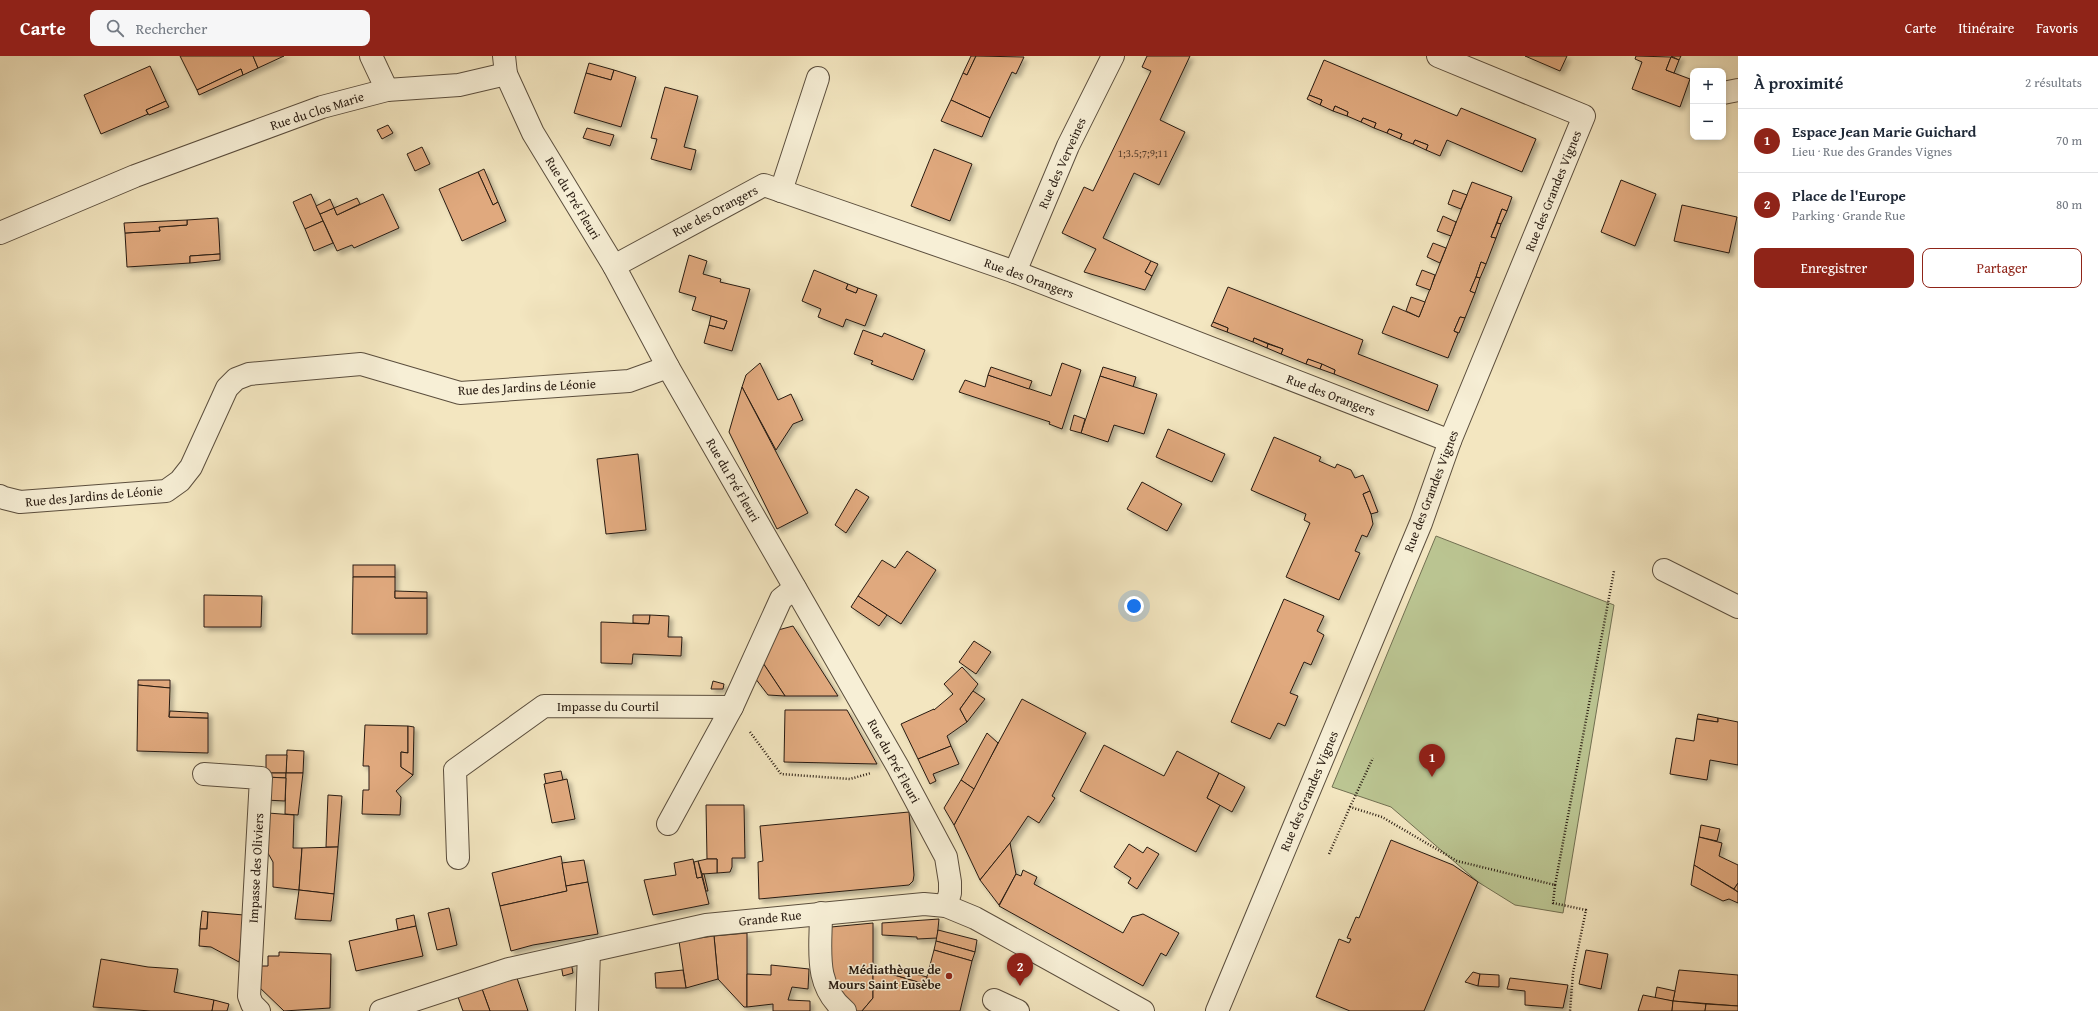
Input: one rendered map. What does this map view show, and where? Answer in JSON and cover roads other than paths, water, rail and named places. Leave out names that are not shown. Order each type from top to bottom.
[{"type":"street","points":[[371,56],[387,90]]},
{"type":"street","name":"Rue des Verveines","points":[[1015,272],[1068,146],[1113,56]]},
{"type":"street","name":"Rue des Grandes Vignes","points":[[1217,1011],[1421,523],[1450,441],[1584,116],[1438,56]]},
{"type":"street","name":"Rue du Clos Marie","points":[[0,233],[135,176],[322,107],[387,90],[459,85],[505,65]]},
{"type":"street","name":"Rue du Pré Fleuri","points":[[505,65],[533,133],[614,266],[668,367],[898,767],[946,857],[950,882],[950,892],[946,906]]},
{"type":"street","points":[[781,191],[818,78]]},
{"type":"street","points":[[1726,92],[1738,90]]},
{"type":"street","name":"Rue des Orangers","points":[[614,266],[764,185],[1015,272],[1450,441]]},
{"type":"street","name":"Rue des Jardins de Léonie","points":[[0,496],[20,502],[166,491],[180,481],[191,467],[227,388],[236,379],[249,374],[361,364],[460,393],[629,381],[668,367]]},
{"type":"street","points":[[1664,570],[1738,607]]},
{"type":"street","points":[[668,824],[732,707],[781,600],[795,588]]},
{"type":"street","name":"Impasse du Courtil","points":[[458,858],[455,770],[544,706],[732,707]]},
{"type":"street","name":"Impasse des Oliviers","points":[[204,774],[261,778],[249,996],[252,1004],[259,1011]]},
{"type":"street","name":"Grande Rue","points":[[381,1011],[509,969],[706,925],[924,904],[946,906],[975,918],[1139,1010]]},
{"type":"street","points":[[821,913],[820,973],[829,994],[845,1011]]},
{"type":"street","points":[[587,1011],[589,951]]},
{"type":"street","points":[[994,1000],[1018,1011]]},
{"type":"place","name":"Espace Jean Marie Guichard","points":[[1432,777]]},
{"type":"place","name":"Médiathèque de Mours Saint Eusèbe","points":[[949,976]]},
{"type":"place","name":"Place de l'Europe","points":[[1020,986]]}]
